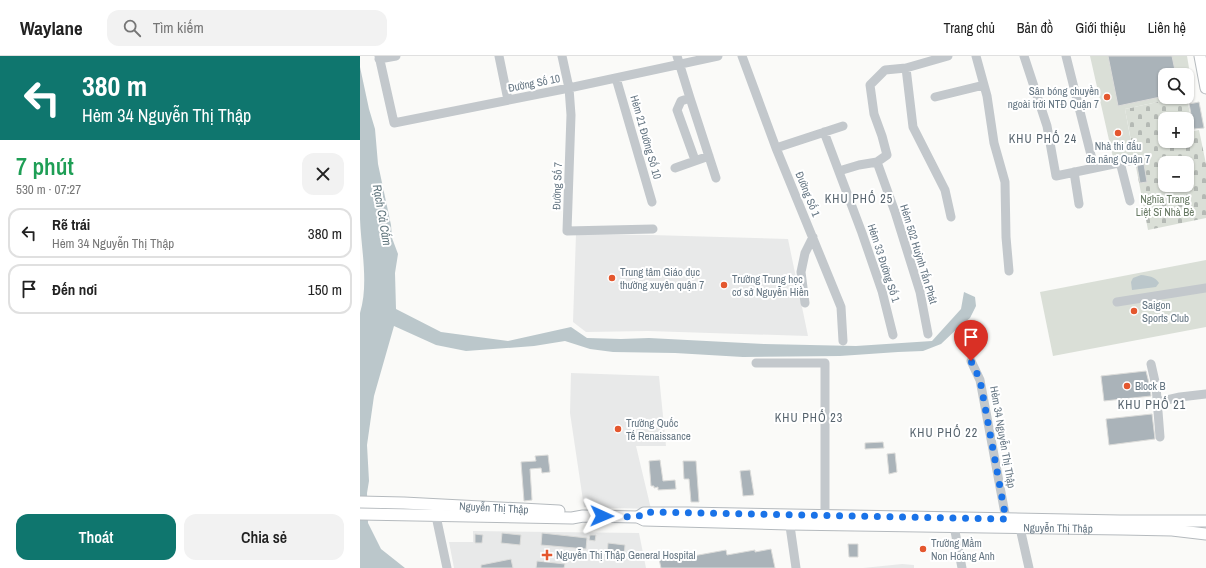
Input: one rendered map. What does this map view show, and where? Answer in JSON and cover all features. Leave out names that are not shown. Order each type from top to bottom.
[{"type":"main road","points":[[1200,56],[1206,88]]},
{"type":"main road","name":"Nguyễn Thị Thập","points":[[360,502],[572,512],[583,516]]},
{"type":"main road","name":"Nguyễn Thị Thập","points":[[360,514],[572,518],[583,516],[638,517],[644,520],[1006,519],[1201,521]]},
{"type":"main road","name":"Nguyễn Thị Thập","points":[[826,520],[1020,528],[1172,530],[1201,534]]},
{"type":"main road","points":[[1201,521],[1201,534]]},
{"type":"street","points":[[379,58],[396,56]]},
{"type":"street","points":[[499,56],[508,100]]},
{"type":"street","name":"Đường Số 7","points":[[562,56],[569,88],[571,115],[567,231],[653,229]]},
{"type":"street","points":[[716,178],[678,60],[718,56]]},
{"type":"street","name":"Đường Số 1","points":[[742,56],[776,148],[841,307],[843,341]]},
{"type":"street","points":[[839,171],[859,165],[877,162],[887,154],[874,114],[870,84],[885,70],[906,68],[948,56]]},
{"type":"street","points":[[976,56],[987,96],[994,143],[1004,182],[1009,271]]},
{"type":"street","points":[[1024,56],[1047,126],[1056,176],[1133,160]]},
{"type":"street","points":[[1066,56],[1094,168]]},
{"type":"street","name":"Đường Số 10","points":[[379,58],[394,123],[616,78],[678,60]]},
{"type":"street","points":[[906,68],[913,127],[945,190],[951,217]]},
{"type":"street","name":"Hẻm 21 Đường Số 10","points":[[616,78],[652,202]]},
{"type":"street","points":[[935,97],[984,85]]},
{"type":"street","points":[[690,98],[681,101],[677,110],[695,160]]},
{"type":"street","points":[[776,148],[843,126]]},
{"type":"street","name":"Hẻm 33 Đường Số 1","points":[[824,132],[882,291],[893,335]]},
{"type":"street","points":[[675,168],[709,156]]},
{"type":"street","name":"Hẻm 502 Huỳnh Tấn Phát","points":[[877,162],[920,292],[928,334]]},
{"type":"street","points":[[1120,162],[1130,201]]},
{"type":"street","points":[[1074,172],[1079,204]]},
{"type":"street","points":[[805,303],[802,272],[805,253],[813,237]]},
{"type":"street","points":[[1117,302],[1206,288]]},
{"type":"street","name":"Hẻm 34 Nguyễn Thị Thập","points":[[971,361],[980,380],[1006,519]]},
{"type":"street","points":[[756,363],[825,363],[826,520]]},
{"type":"street","points":[[1151,364],[1156,386],[1160,436]]},
{"type":"street","points":[[1158,402],[1180,397],[1206,394]]},
{"type":"street","points":[[436,516],[447,568]]},
{"type":"street","points":[[789,520],[796,568]]},
{"type":"street","points":[[954,526],[962,568]]},
{"type":"street","points":[[1020,528],[1029,568]]},
{"type":"shaded area","name":"Trường Trung học cơ sở Nguyễn Hiền","points":[[576,234],[788,239],[808,336],[648,331],[586,332],[573,322]]},
{"type":"shaded area","name":"Trường Quốc Tế Renaissance","points":[[571,373],[659,376],[666,446],[636,446],[651,509],[584,507],[570,413]]},
{"type":"shaded area","name":"Nguyễn Thị Thập General Hospital","points":[[473,531],[639,533],[646,568],[454,568],[449,542],[473,542]]},
{"type":"shaded area","points":[[902,564],[914,565],[914,568],[863,568]]},
{"type":"green space","name":"Nhà thi đấu đa năng Quận 7","points":[[1090,56],[1187,56],[1189,68],[1158,68],[1158,102],[1125,109],[1134,158],[1114,162]]},
{"type":"green space","name":"Nghĩa Trang Liệt Sĩ Nhà Bè","points":[[1158,102],[1158,104],[1188,104],[1190,112],[1158,112],[1158,148],[1194,148],[1194,131],[1199,130],[1206,164],[1206,218],[1148,230],[1125,109]]},
{"type":"green space","points":[[1206,260],[1206,327],[1053,356],[1040,292]]},
{"type":"water","name":"Rạch Cả Cấm","points":[[360,67],[375,129],[378,164],[391,225],[392,238],[398,254],[395,273],[396,309],[441,332],[508,341],[571,327],[587,338],[649,338],[764,344],[856,346],[932,341],[961,309],[964,292],[975,297],[976,306],[970,318],[941,344],[923,351],[840,356],[743,357],[675,353],[613,352],[590,349],[565,341],[534,346],[466,351],[436,345],[394,326],[374,396],[367,445],[369,481],[367,493],[368,523],[381,549],[405,568],[360,568],[360,313],[363,302],[364,266],[360,219]]},
{"type":"water","points":[[1141,275],[1149,276],[1159,283],[1156,287],[1132,290],[1131,282],[1133,278]]},
{"type":"building","points":[[1108,56],[1172,56],[1175,68],[1158,68],[1158,97],[1118,106]]},
{"type":"building","points":[[1199,102],[1204,128],[1194,129],[1194,112],[1191,112],[1189,104]]},
{"type":"building","points":[[1144,164],[1147,182],[1140,183],[1137,166]]},
{"type":"building","name":"Block B","points":[[1146,371],[1151,396],[1104,401],[1101,376]]},
{"type":"building","points":[[1152,414],[1155,439],[1109,445],[1106,419]]},
{"type":"building","points":[[883,442],[884,448],[865,449],[865,443]]},
{"type":"building","points":[[895,453],[897,472],[889,474],[887,454]]},
{"type":"building","points":[[548,455],[550,472],[542,473],[541,468],[530,469],[532,500],[524,501],[521,462],[536,461],[535,456]]},
{"type":"building","points":[[660,460],[663,481],[675,480],[676,489],[658,490],[658,487],[654,488],[654,486],[651,486],[649,461]]},
{"type":"building","points":[[683,461],[696,461],[699,502],[691,502],[689,479],[684,479]]},
{"type":"building","points":[[750,470],[754,495],[743,496],[740,471]]},
{"type":"building","points":[[502,533],[521,535],[520,545],[501,543]]},
{"type":"building","points":[[542,533],[587,538],[586,549],[541,545]]},
{"type":"building","points":[[475,534],[483,535],[482,543],[475,543]]},
{"type":"building","points":[[590,535],[596,535],[595,541],[589,540]]},
{"type":"building","points":[[608,543],[625,545],[624,558],[607,556]]},
{"type":"building","points":[[848,544],[858,544],[858,557],[849,557]]},
{"type":"building","points":[[771,549],[775,568],[661,568],[659,559],[682,555],[682,558],[726,550],[727,555]]},
{"type":"building","points":[[511,559],[513,568],[481,568],[481,565]]},
{"type":"building","points":[[537,561],[565,564],[564,568],[536,568]]},
{"type":"place","name":"Sân bóng chuyền ngoài trời NTĐ Quận 7","points":[[1107,97]]},
{"type":"place","name":"Nhà thi đấu đa năng Quận 7","points":[[1118,133]]},
{"type":"place","name":"Trung tâm Giáo dục thường xuyên quận 7","points":[[612,278]]},
{"type":"place","name":"Trường Trung học cơ sở Nguyễn Hiền","points":[[724,285]]},
{"type":"place","name":"Saigon Sports Club","points":[[1134,311]]},
{"type":"place","name":"Block B","points":[[1127,386]]},
{"type":"place","name":"Trường Quốc Tế Renaissance","points":[[618,429]]},
{"type":"place","name":"Trường Mầm Non Hoàng Anh","points":[[923,549]]},
{"type":"place","name":"Nguyễn Thị Thập General Hospital","points":[[547,555]]},
{"type":"district","name":"KHU PHỐ 24","points":[[1043,139]]},
{"type":"district","name":"KHU PHỐ 25","points":[[859,199]]},
{"type":"district","name":"KHU PHỐ 21","points":[[1152,405]]},
{"type":"district","name":"KHU PHỐ 23","points":[[809,418]]},
{"type":"district","name":"KHU PHỐ 22","points":[[944,433]]},
{"type":"route","points":[[602,516],[638,517],[644,512],[1006,519],[980,380],[971,361]]}]
